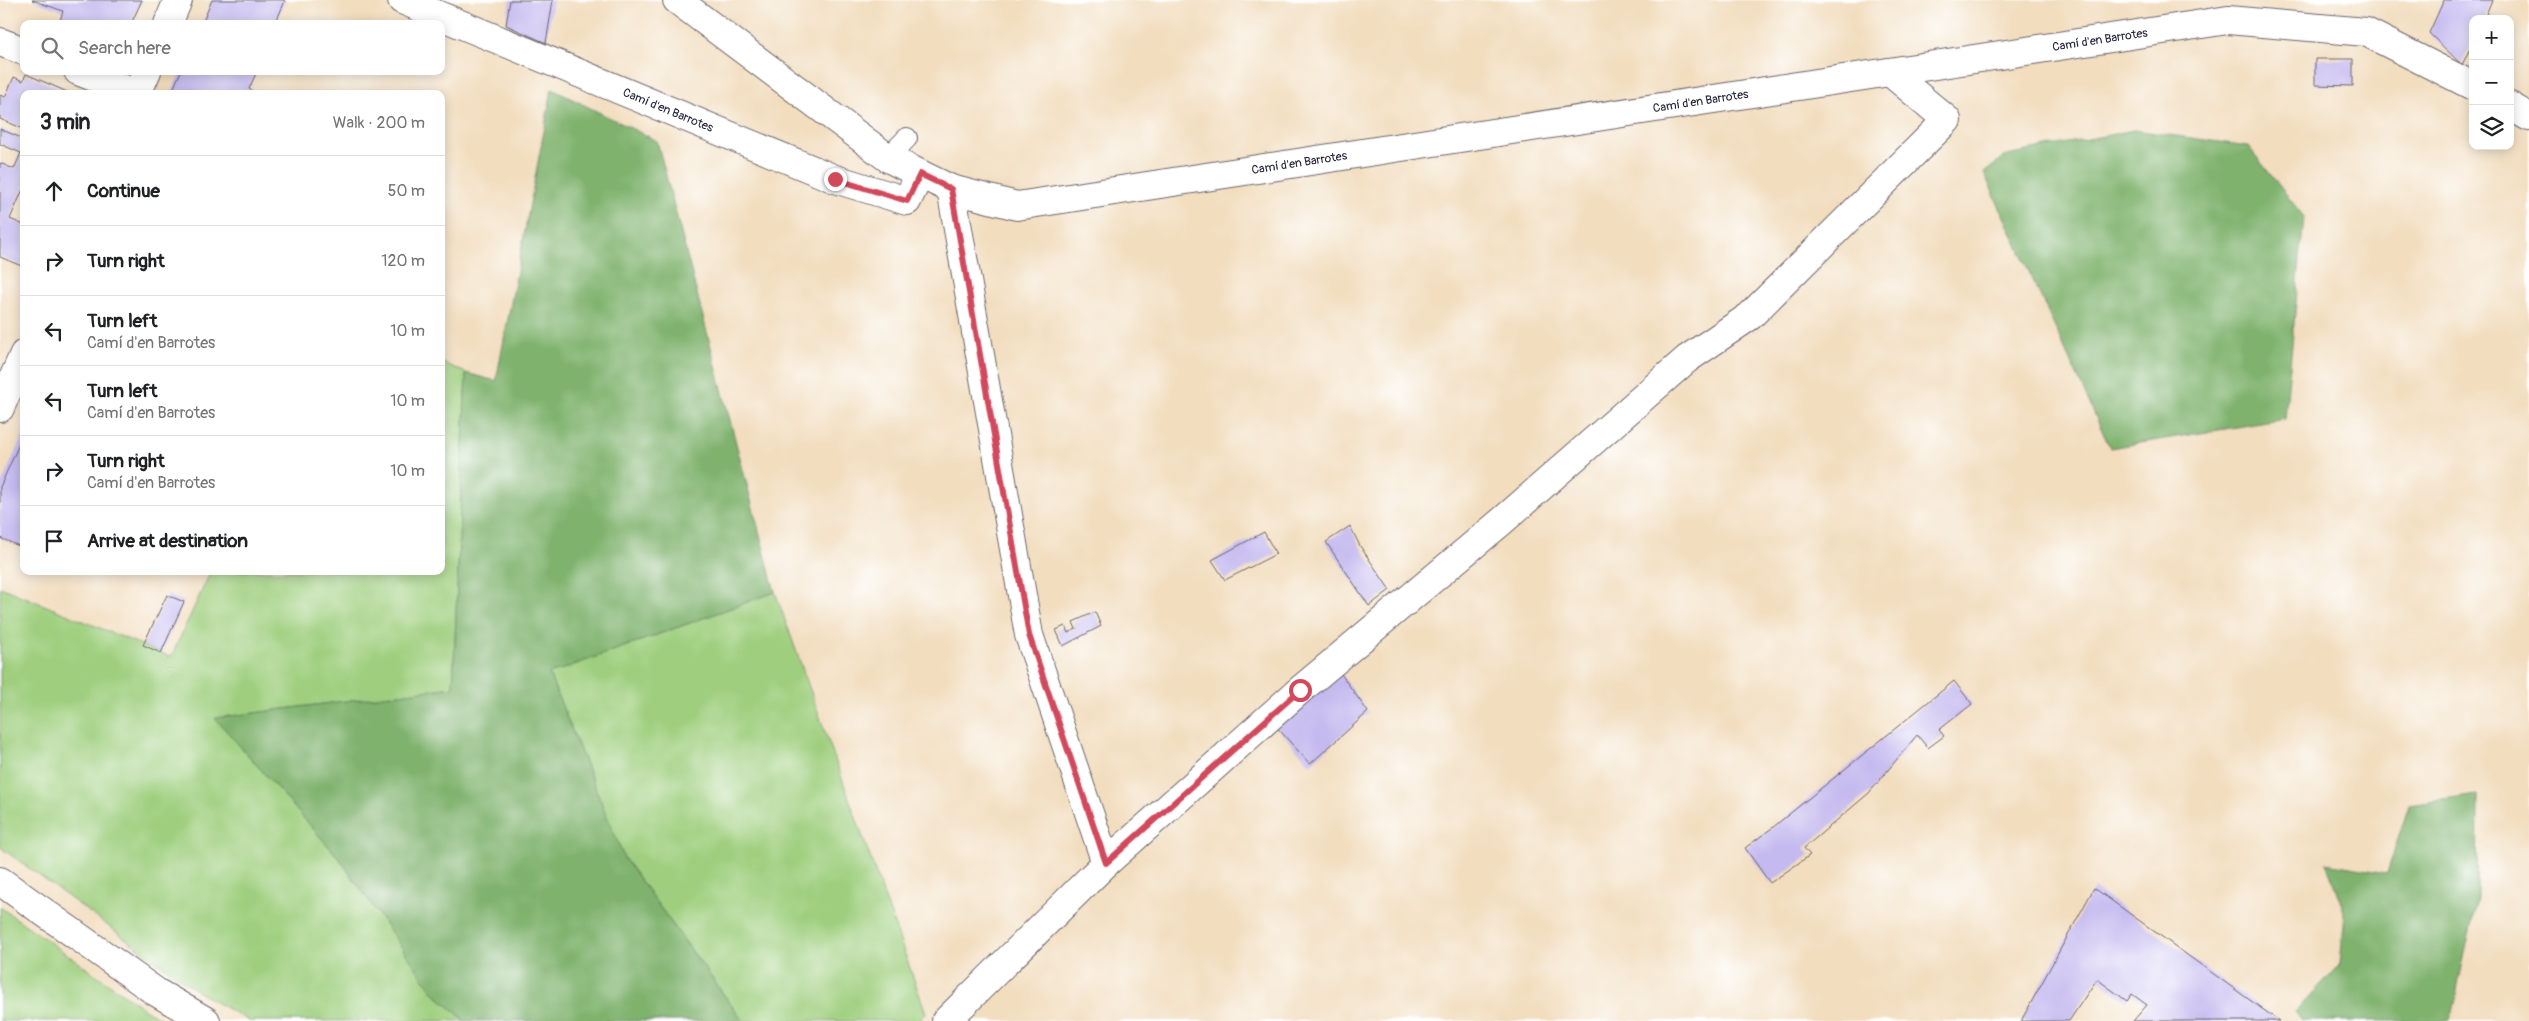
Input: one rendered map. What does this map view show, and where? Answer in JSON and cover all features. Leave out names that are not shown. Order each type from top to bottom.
[{"type":"street","points":[[170,20],[178,0]]},
{"type":"street","name":"Camí d'en Barrotes","points":[[402,0],[835,179],[907,201],[920,174]]},
{"type":"street","name":"Camí d'en Barrotes","points":[[677,0],[888,158],[951,189],[1017,206],[2228,20],[2366,32],[2469,84]]},
{"type":"street","points":[[0,42],[20,50]]},
{"type":"street","points":[[946,1021],[1106,863],[1300,690],[1501,522],[1687,360],[1750,316],[1947,120],[1890,72]]},
{"type":"street","points":[[88,75],[127,90]]},
{"type":"street","points":[[139,90],[145,75]]},
{"type":"street","points":[[2514,108],[2529,117]]},
{"type":"street","points":[[951,189],[1029,635],[1106,863]]},
{"type":"street","points":[[0,408],[20,363]]},
{"type":"street","points":[[0,881],[156,992],[206,1021]]},
{"type":"lane","points":[[888,158],[907,138]]},
{"type":"green space","points":[[552,89],[657,141],[775,592],[549,674],[624,858],[743,1021],[465,1021],[433,992],[339,858],[215,718],[453,687],[466,373],[496,381]]},
{"type":"green space","points":[[2134,130],[2248,146],[2304,217],[2285,419],[2110,448],[1984,173],[2007,155]]},
{"type":"green space","points":[[445,364],[466,373],[453,687],[216,718],[339,858],[433,992],[465,1021],[249,1021],[200,993],[0,847],[0,587],[171,657],[209,575],[445,575]]},
{"type":"green space","points":[[775,592],[926,1013],[918,1021],[743,1021],[624,858],[549,674]]},
{"type":"green space","points":[[2478,795],[2477,899],[2450,1021],[2302,1021],[2295,1012],[2340,964],[2345,914],[2326,863],[2387,873],[2409,805]]},
{"type":"green space","points":[[0,907],[146,1010],[165,1021],[0,1021]]},
{"type":"building","points":[[32,0],[142,0],[133,20],[60,20],[63,11]]},
{"type":"building","points":[[212,0],[285,1],[277,20],[204,20]]},
{"type":"building","points":[[510,0],[553,0],[546,43],[506,25]]},
{"type":"building","points":[[2444,0],[2492,0],[2486,15],[2469,15],[2469,50],[2462,65],[2429,33]]},
{"type":"building","points":[[2315,59],[2353,59],[2353,86],[2315,85]]},
{"type":"building","points":[[26,75],[28,75],[63,90],[20,90],[20,127],[0,119],[0,95],[5,97],[14,77],[23,81]]},
{"type":"building","points":[[179,75],[255,75],[249,89],[251,90],[173,90]]},
{"type":"building","points":[[0,129],[20,137],[20,153],[0,144]]},
{"type":"building","points":[[20,155],[20,196],[10,219],[20,223],[20,265],[0,257],[0,163],[14,169]]},
{"type":"building","points":[[20,442],[20,546],[0,538],[0,487]]},
{"type":"building","points":[[1350,526],[1360,546],[1390,590],[1369,606],[1326,542]]},
{"type":"building","points":[[1264,532],[1276,554],[1225,580],[1212,560]]},
{"type":"building","points":[[167,595],[184,602],[161,653],[143,645]]},
{"type":"building","points":[[1095,612],[1101,626],[1063,646],[1056,630],[1065,626],[1068,633],[1076,629],[1073,622]]},
{"type":"building","points":[[1339,671],[1368,712],[1310,764],[1272,722]]},
{"type":"building","points":[[1954,681],[1972,704],[1939,730],[1944,736],[1928,748],[1917,735],[1869,793],[1804,848],[1810,855],[1770,883],[1745,848]]},
{"type":"building","points":[[2094,888],[2279,1021],[2133,1021],[2147,1005],[2132,994],[2127,1001],[2097,979],[2069,1021],[2021,1021]]},
{"type":"route","points":[[835,179],[907,201],[920,174],[951,189],[1029,635],[1106,863],[1300,690]]}]
